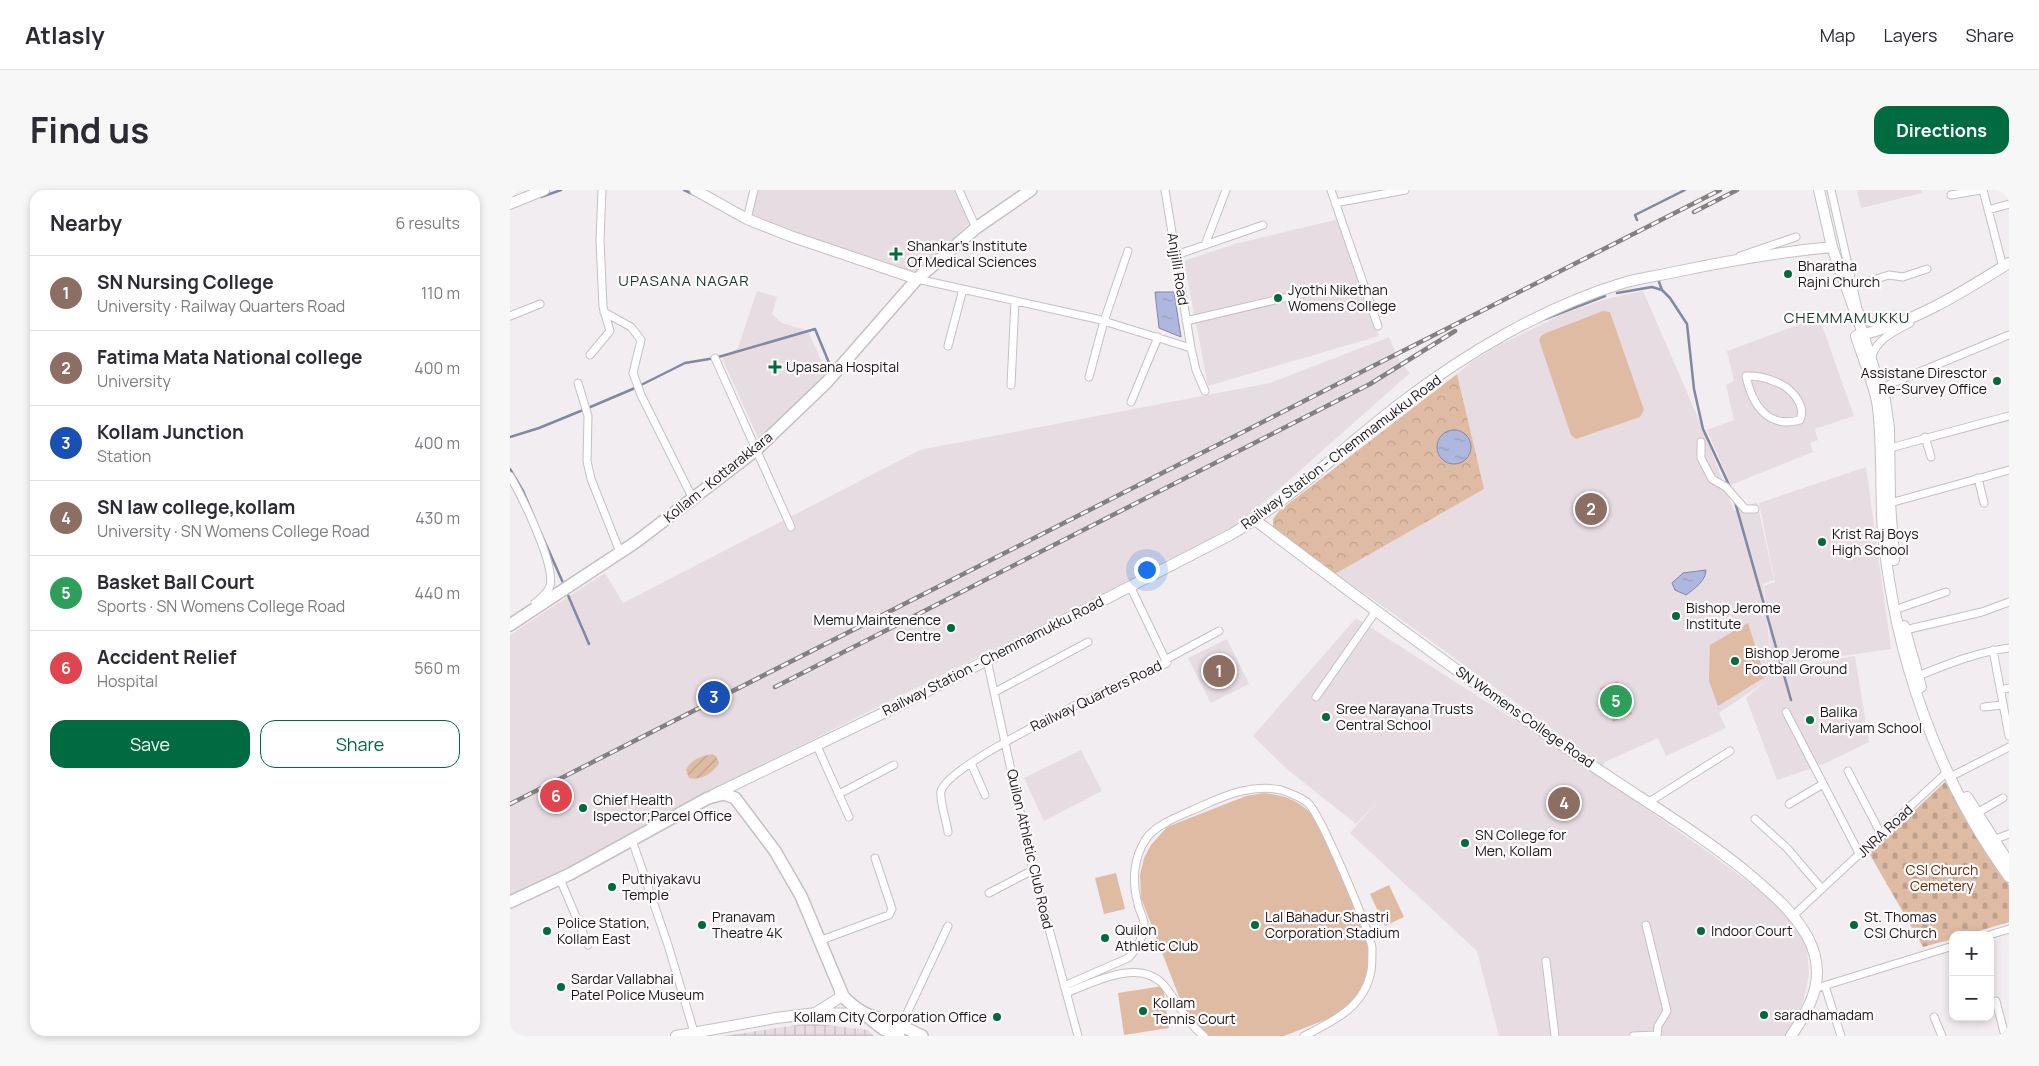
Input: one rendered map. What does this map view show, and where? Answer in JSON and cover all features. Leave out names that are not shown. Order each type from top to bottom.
[{"type":"main road","points":[[511,202],[544,190]]},
{"type":"main road","points":[[695,190],[747,219],[790,236],[917,279]]},
{"type":"main road","name":"Kollam - Kottarakkara","points":[[510,625],[620,552],[756,450],[827,382],[917,279],[976,228],[1031,190]]},
{"type":"main road","points":[[1819,190],[1832,247],[1851,301],[1878,406],[1884,533],[1893,607],[1905,657],[1924,718],[1987,846],[2009,877]]},
{"type":"main road","name":"Railway Station - Chemmamukku Road","points":[[708,798],[988,660],[1048,627],[1205,548],[1255,520],[1402,402],[1498,338],[1559,307],[1622,283],[1723,261],[1832,247]]},
{"type":"main road","points":[[1860,335],[1889,326],[1954,298],[2006,265]]},
{"type":"main road","points":[[1860,335],[1871,358],[1876,375],[1883,387],[1890,448],[1892,549],[1905,630],[1918,676],[1951,774],[2009,863]]},
{"type":"main road","name":"SN Womens College Road","points":[[1255,520],[1376,611],[1584,760],[1716,847],[1776,897],[1794,915],[1808,938],[1821,987]]},
{"type":"main road","points":[[739,782],[738,792],[743,807]]},
{"type":"main road","points":[[513,898],[560,878],[708,798],[724,794],[730,795],[743,807],[775,851],[793,881],[841,992],[853,1007],[864,1014],[900,1031],[922,1036]]},
{"type":"main road","points":[[1791,1036],[1821,987]]},
{"type":"main road","points":[[816,1013],[839,998],[841,992]]},
{"type":"main road","points":[[676,1036],[776,1018],[816,1013],[864,1014]]},
{"type":"street","points":[[590,355],[610,331],[604,312],[600,240],[602,190]]},
{"type":"street","points":[[747,219],[754,190]]},
{"type":"street","points":[[959,190],[976,228]]},
{"type":"street","name":"Anjjilli Road","points":[[1165,190],[1191,348],[1196,370],[1205,391]]},
{"type":"street","points":[[1205,245],[1226,190]]},
{"type":"street","points":[[1331,190],[1378,326]]},
{"type":"street","points":[[1335,202],[1405,190]]},
{"type":"street","points":[[1831,190],[1858,309],[1868,323],[1889,326]]},
{"type":"street","points":[[1951,195],[1982,190],[2006,265]]},
{"type":"street","points":[[1988,210],[2009,204]]},
{"type":"street","points":[[1176,255],[1264,225]]},
{"type":"street","points":[[1723,261],[1796,237]]},
{"type":"street","points":[[1089,377],[1104,321],[1128,251]]},
{"type":"street","points":[[1853,286],[1889,275],[1903,277],[1927,269]]},
{"type":"street","points":[[917,279],[1104,321],[1191,348]]},
{"type":"street","points":[[948,346],[963,289]]},
{"type":"street","points":[[1186,321],[1305,293]]},
{"type":"street","points":[[1871,358],[1879,342],[1891,333],[1954,298]]},
{"type":"street","points":[[1012,385],[1015,301]]},
{"type":"street","points":[[510,316],[540,304]]},
{"type":"street","points":[[604,312],[631,326],[641,340],[634,373],[641,395],[692,499]]},
{"type":"street","points":[[1883,387],[2009,335]]},
{"type":"street","points":[[1131,402],[1158,337]]},
{"type":"street","points":[[715,358],[791,527]]},
{"type":"street","points":[[1746,376],[1776,381],[1795,395],[1802,415],[1800,420],[1788,423],[1775,420],[1764,413],[1752,398],[1746,376]]},
{"type":"street","points":[[578,383],[588,416],[587,461],[591,479],[620,552]]},
{"type":"street","points":[[1890,448],[1925,437],[2009,416]]},
{"type":"street","points":[[1925,437],[1931,457]]},
{"type":"street","points":[[1701,442],[1701,458],[1712,479],[1726,487],[1745,509],[1755,509]]},
{"type":"street","points":[[1890,503],[2009,470]]},
{"type":"street","points":[[510,476],[519,491],[537,534],[547,560],[550,577],[549,588],[546,594],[526,614]]},
{"type":"street","points":[[1978,478],[1984,503]]},
{"type":"street","name":"Railway Quarters Road","points":[[948,832],[940,792],[945,784],[971,763],[1005,741],[1167,663],[1130,586]]},
{"type":"street","points":[[1900,608],[1946,592]]},
{"type":"street","points":[[1905,630],[1982,612],[2009,602]]},
{"type":"street","points":[[1316,697],[1376,611]]},
{"type":"street","points":[[1166,660],[1219,631]]},
{"type":"street","points":[[995,692],[1088,642]]},
{"type":"street","points":[[1918,676],[1966,658],[1993,650],[2009,648]]},
{"type":"street","points":[[1993,650],[2009,736]]},
{"type":"street","name":"Quilon Athletic Club Road","points":[[988,660],[1033,870],[1078,1036]]},
{"type":"street","points":[[2001,690],[2009,688]]},
{"type":"street","points":[[1984,707],[2002,705]]},
{"type":"street","points":[[1786,712],[1860,855]]},
{"type":"street","points":[[816,744],[850,817]]},
{"type":"street","name":"JNRA Road","points":[[1794,915],[1881,834],[1951,774],[2009,747]]},
{"type":"street","points":[[1649,802],[1730,750]]},
{"type":"street","points":[[971,763],[985,795]]},
{"type":"street","points":[[839,794],[894,765]]},
{"type":"street","points":[[1848,771],[1881,834]]},
{"type":"street","points":[[1789,804],[1823,784]]},
{"type":"street","points":[[1065,989],[1128,958],[1135,952],[1145,924],[1134,888],[1135,865],[1147,838],[1166,823],[1232,793],[1260,788],[1281,790],[1308,804],[1324,827],[1364,923],[1372,948],[1371,972],[1362,994],[1353,1007],[1340,1017],[1304,1036]]},
{"type":"street","points":[[1977,813],[2003,798]]},
{"type":"street","points":[[1755,819],[1787,848],[1822,890]]},
{"type":"street","points":[[1993,840],[2009,834]]},
{"type":"street","points":[[632,840],[668,945],[694,1032]]},
{"type":"street","points":[[819,941],[889,915],[892,909],[875,858]]},
{"type":"street","points":[[989,892],[1033,870]]},
{"type":"street","points":[[560,878],[588,945]]},
{"type":"street","points":[[1633,1036],[1657,1036],[1658,1026],[1668,1011],[1646,925]]},
{"type":"street","points":[[900,1031],[948,926]]},
{"type":"street","points":[[1994,933],[2009,928]]},
{"type":"street","points":[[1841,1036],[1821,987],[1949,947]]},
{"type":"street","points":[[1546,961],[1555,1036]]},
{"type":"street","points":[[1065,989],[1123,972],[1147,975],[1165,986],[1186,1018],[1204,1036]]},
{"type":"street","points":[[1996,1001],[2005,1036]]},
{"type":"street","points":[[1934,1017],[1942,1036]]},
{"type":"shaded area","name":"Shankar's Institute Of Medical Sciences","points":[[758,190],[955,190],[970,222],[916,276],[792,232],[752,215]]},
{"type":"shaded area","points":[[1921,190],[1922,193],[1861,208],[1857,191]]},
{"type":"shaded area","name":"Jyothi Nikethan Womens College","points":[[1339,219],[1379,336],[1208,386],[1184,261],[1235,244]]},
{"type":"shaded area","name":"Upasana Hospital","points":[[757,291],[777,297],[772,314],[782,323],[808,331],[828,376],[759,440],[722,358],[738,348]]},
{"type":"shaded area","points":[[1643,291],[1703,429],[1734,511],[1757,502],[1774,580],[1763,584],[1773,677],[1793,667],[1855,656],[1869,742],[1824,764],[1777,780],[1746,698],[1765,682],[1719,713],[1726,728],[1666,756],[1658,738],[1605,762],[1603,766],[1384,607],[1335,574],[1483,489],[1457,374],[1473,361],[1499,345],[1563,314],[1606,299]]},
{"type":"shaded area","points":[[1819,317],[1854,416],[1815,429],[1818,440],[1810,443],[1813,452],[1731,485],[1707,430],[1734,420],[1726,385],[1734,381],[1727,351]]},
{"type":"shaded area","points":[[1389,337],[1400,362],[1410,373],[1245,519],[1182,555],[764,764],[629,834],[570,869],[510,898],[510,635],[605,573],[623,603],[920,450],[1270,383]]},
{"type":"shaded area","name":"Krist Raj Boys High School","points":[[1866,467],[1891,649],[1773,666],[1764,586],[1775,582],[1759,503]]},
{"type":"shaded area","points":[[1356,618],[1563,751],[1711,854],[1793,916],[1807,949],[1809,974],[1804,999],[1792,1028],[1785,1036],[1499,1036],[1477,951],[1350,833],[1378,801],[1356,824],[1287,769],[1253,736]]},
{"type":"shaded area","points":[[1227,639],[1249,684],[1211,703],[1188,658]]},
{"type":"shaded area","points":[[1081,750],[1102,791],[1044,821],[1024,778]]},
{"type":"shaded area","points":[[810,1023],[868,1030],[874,1036],[724,1036]]},
{"type":"green space","points":[[1603,311],[1610,312],[1644,410],[1640,417],[1576,439],[1571,435],[1539,340],[1546,333]]},
{"type":"green space","points":[[1457,374],[1484,489],[1335,574],[1273,530],[1273,519],[1279,511]]},
{"type":"green space","name":"Bishop Jerome Football Ground","points":[[1748,623],[1765,677],[1718,706],[1709,681],[1710,645]]},
{"type":"green space","points":[[1618,681],[1632,714],[1613,722],[1600,688]]},
{"type":"green space","points":[[712,754],[716,756],[719,763],[713,770],[702,777],[689,778],[686,770],[690,764],[700,757]]},
{"type":"green space","name":"CSI Church Cemetery","points":[[1945,782],[1983,847],[2009,885],[2009,922],[1979,931],[1949,931],[1949,940],[1923,947],[1869,853]]},
{"type":"green space","name":"Lal Bahadur Shastri Corporation Stadium","points":[[1264,793],[1291,799],[1304,807],[1324,827],[1370,952],[1369,968],[1366,980],[1359,994],[1344,1009],[1330,1018],[1284,1036],[1209,1036],[1196,1026],[1183,1007],[1141,898],[1140,875],[1144,858],[1151,845],[1167,827],[1246,796]]},
{"type":"green space","points":[[1116,873],[1125,909],[1104,914],[1095,878]]},
{"type":"green space","points":[[1389,885],[1404,917],[1385,926],[1370,894]]},
{"type":"green space","name":"Kollam Tennis Court","points":[[1163,986],[1169,1028],[1124,1035],[1118,993]]},
{"type":"water","points":[[1155,292],[1174,292],[1181,337],[1159,328]]},
{"type":"water","points":[[1454,430],[1461,431],[1466,435],[1470,440],[1470,454],[1466,459],[1461,463],[1454,464],[1447,463],[1442,459],[1438,454],[1437,447],[1438,440],[1442,435],[1447,431]]},
{"type":"water","points":[[1706,570],[1702,581],[1686,595],[1675,590],[1672,583],[1683,573]]},
{"type":"waterway","points":[[541,197],[561,190]]},
{"type":"waterway","points":[[684,190],[695,195]]},
{"type":"waterway","points":[[1637,220],[1635,215],[1685,190]]},
{"type":"waterway","points":[[1658,279],[1662,290]]},
{"type":"waterway","points":[[1617,293],[1652,287],[1662,290],[1670,298],[1687,324],[1694,389],[1703,429],[1730,487]]},
{"type":"waterway","points":[[1545,319],[1605,296]]},
{"type":"waterway","points":[[510,437],[539,428],[588,408],[635,388],[685,363],[715,358],[815,329],[832,370]]},
{"type":"waterway","points":[[510,469],[523,491],[535,519]]},
{"type":"waterway","points":[[1735,502],[1791,700]]},
{"type":"waterway","points":[[540,531],[564,585]]},
{"type":"waterway","points":[[567,593],[589,644]]},
{"type":"railway","points":[[510,804],[1720,190]]},
{"type":"railway","points":[[1694,212],[1737,190]]},
{"type":"railway","points":[[775,687],[1370,384],[1455,331]]},
{"type":"place","name":"Shankar's Institute Of Medical Sciences","points":[[896,254]]},
{"type":"place","name":"Bharatha Rajni Church","points":[[1788,274]]},
{"type":"place","name":"Jyothi Nikethan Womens College","points":[[1278,298]]},
{"type":"place","name":"Upasana Hospital","points":[[775,367]]},
{"type":"place","name":"Assistane Diresctor Re-Survey Office","points":[[1997,381]]},
{"type":"place","name":"Fatima Mata National college","points":[[1591,509]]},
{"type":"place","name":"Krist Raj Boys High School","points":[[1822,542]]},
{"type":"place","name":"Bishop Jerome Institute","points":[[1676,616]]},
{"type":"place","name":"Memu Maintenence Centre","points":[[951,628]]},
{"type":"place","name":"Bishop Jerome Football Ground","points":[[1735,661]]},
{"type":"place","name":"SN Nursing College","points":[[1219,671]]},
{"type":"place","name":"Kollam Junction","points":[[714,697]]},
{"type":"place","name":"Basket Ball Court","points":[[1616,701]]},
{"type":"place","name":"Sree Narayana Trusts Central School","points":[[1326,717]]},
{"type":"place","name":"Balika Mariyam School","points":[[1810,720]]},
{"type":"place","name":"Accident Relief","points":[[556,796]]},
{"type":"place","name":"SN law college,kollam","points":[[1564,803]]},
{"type":"place","name":"Chief Health Ispector;Parcel Office","points":[[583,808]]},
{"type":"place","name":"SN College for Men, Kollam","points":[[1465,843]]},
{"type":"place","name":"Puthiyakavu Temple","points":[[612,887]]},
{"type":"place","name":"Pranavam Theatre 4K","points":[[702,925]]},
{"type":"place","name":"Lal Bahadur Shastri Corporation Stadium","points":[[1255,925]]},
{"type":"place","name":"St. Thomas CSI Church","points":[[1854,925]]},
{"type":"place","name":"Police Station, Kollam East","points":[[547,931]]},
{"type":"place","name":"Indoor Court","points":[[1701,931]]},
{"type":"place","name":"Quilon Athletic Club","points":[[1105,938]]},
{"type":"place","name":"Sardar Vallabhai Patel Police Museum","points":[[561,987]]},
{"type":"place","name":"Kollam Tennis Court","points":[[1143,1011]]},
{"type":"place","name":"saradhamadam","points":[[1764,1015]]},
{"type":"place","name":"Kollam City Corporation Office","points":[[997,1017]]},
{"type":"district","name":"UPASANA NAGAR","points":[[684,281]]},
{"type":"district","name":"CHEMMAMUKKU","points":[[1847,318]]}]
